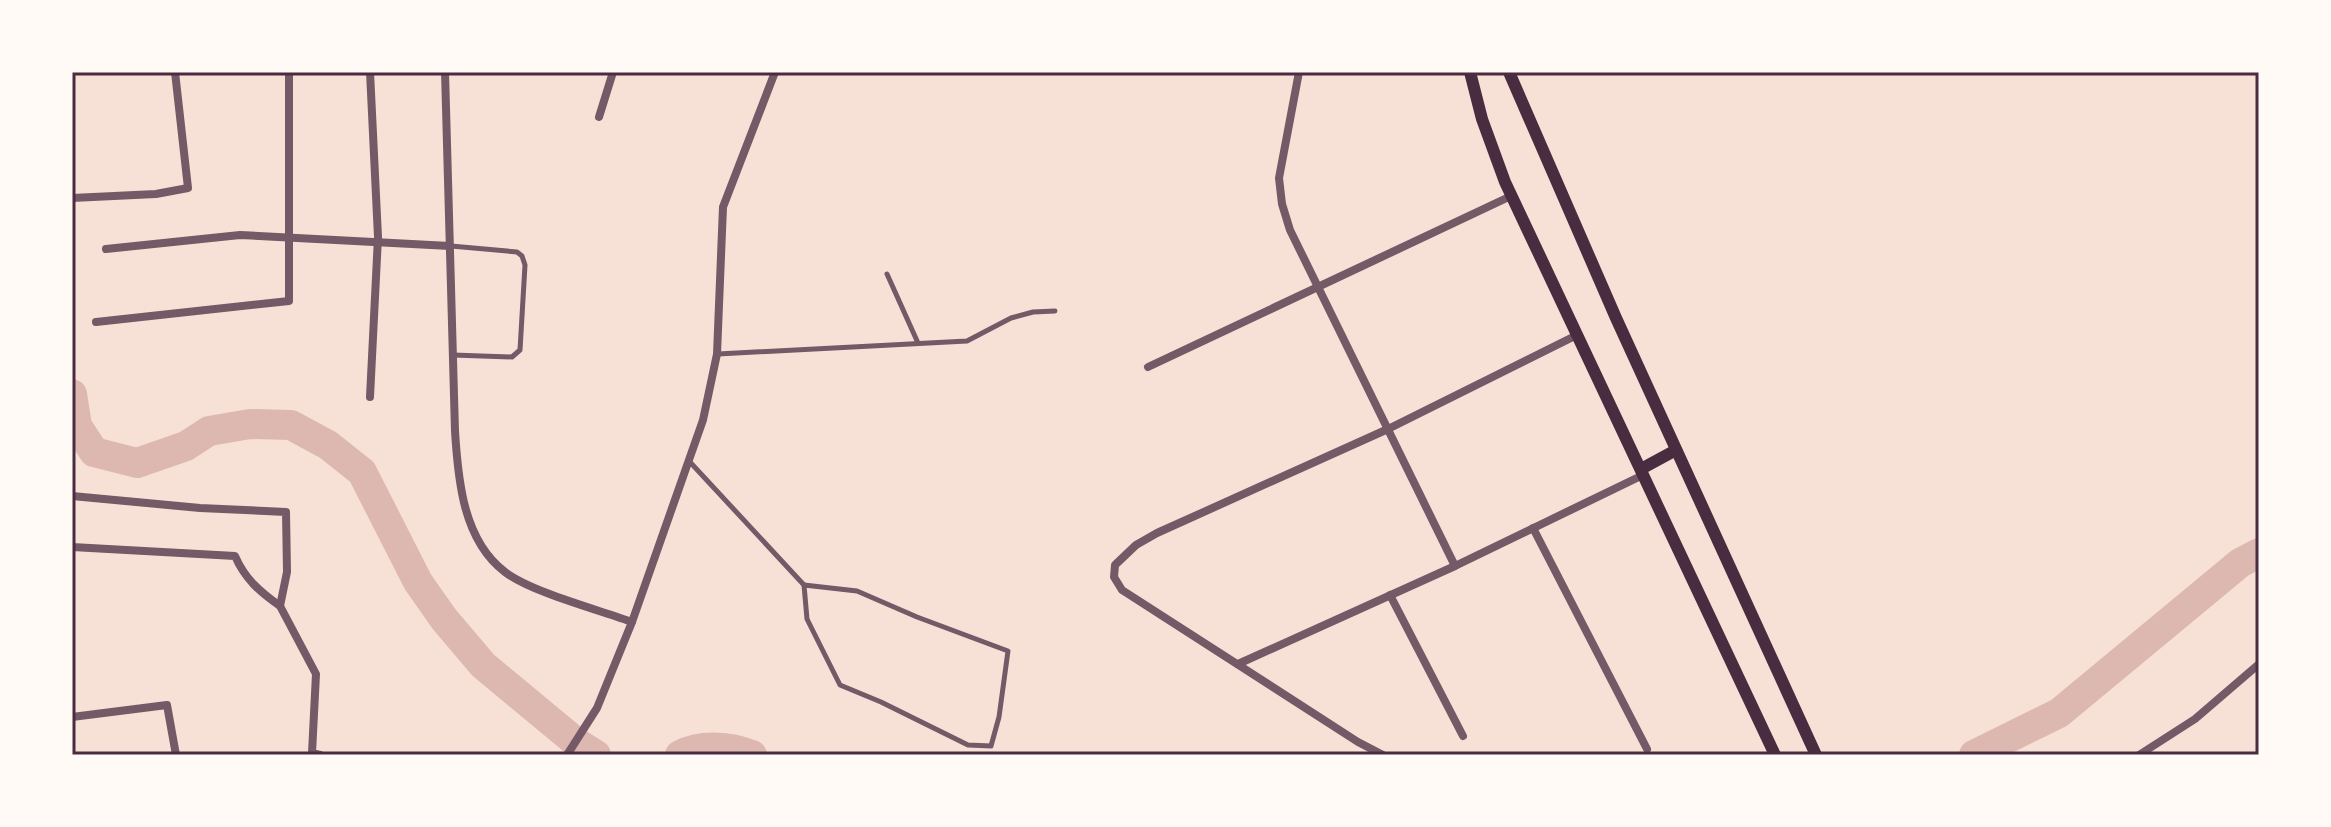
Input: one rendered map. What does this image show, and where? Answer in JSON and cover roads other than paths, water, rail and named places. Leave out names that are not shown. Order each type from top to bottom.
[{"type":"main road","points":[[1470,72],[1482,119],[1511,196],[1775,755]]},
{"type":"main road","points":[[1509,72],[1676,450],[1816,755]]},
{"type":"main road","points":[[1642,472],[1676,450]]},
{"type":"street","points":[[72,198],[156,194],[188,188],[175,72]]},
{"type":"street","points":[[96,322],[289,301],[289,72]]},
{"type":"street","points":[[370,72],[378,242],[370,397]]},
{"type":"street","points":[[445,72],[459,483],[469,519],[484,550],[506,573],[540,589],[632,622]]},
{"type":"street","points":[[599,117],[613,72]]},
{"type":"street","points":[[567,755],[597,708],[632,622],[703,420],[717,354],[723,207],[775,72]]},
{"type":"street","points":[[1299,72],[1279,178],[1282,204],[1290,230],[1455,566]]},
{"type":"street","points":[[1148,367],[1511,196]]},
{"type":"street","points":[[106,249],[240,235],[450,246]]},
{"type":"street","points":[[1383,755],[1122,590],[1114,577],[1115,565],[1136,545],[1157,533],[1388,429],[1577,335]]},
{"type":"street","points":[[1238,664],[1455,566],[1642,472]]},
{"type":"street","points":[[72,496],[200,508],[286,512],[287,572],[280,606]]},
{"type":"street","points":[[1533,528],[1647,749]]},
{"type":"street","points":[[72,547],[235,556],[243,573],[257,590],[280,606],[316,674],[315,754]]},
{"type":"street","points":[[1390,595],[1463,736]]},
{"type":"street","points":[[2139,755],[2195,719],[2259,664]]},
{"type":"street","points":[[72,717],[167,705],[176,755]]},
{"type":"lane","points":[[450,246],[517,252],[525,265],[518,354],[512,357],[453,355]]},
{"type":"lane","points":[[887,274],[918,343]]},
{"type":"lane","points":[[717,354],[967,341],[1011,318],[1033,312],[1055,311]]},
{"type":"lane","points":[[689,460],[804,585],[807,619],[840,685],[968,745],[991,746],[999,717],[1008,651],[857,591],[804,585]]},
{"type":"waterway","points":[[72,394],[77,426],[94,452],[137,463],[186,446],[209,431],[250,424],[291,425],[328,445],[362,472],[418,582],[483,665],[577,743],[596,755]]},
{"type":"waterway","points":[[1974,755],[2059,713],[2240,563],[2259,553]]},
{"type":"waterway","points":[[680,755],[697,749],[715,748],[752,755]]}]
